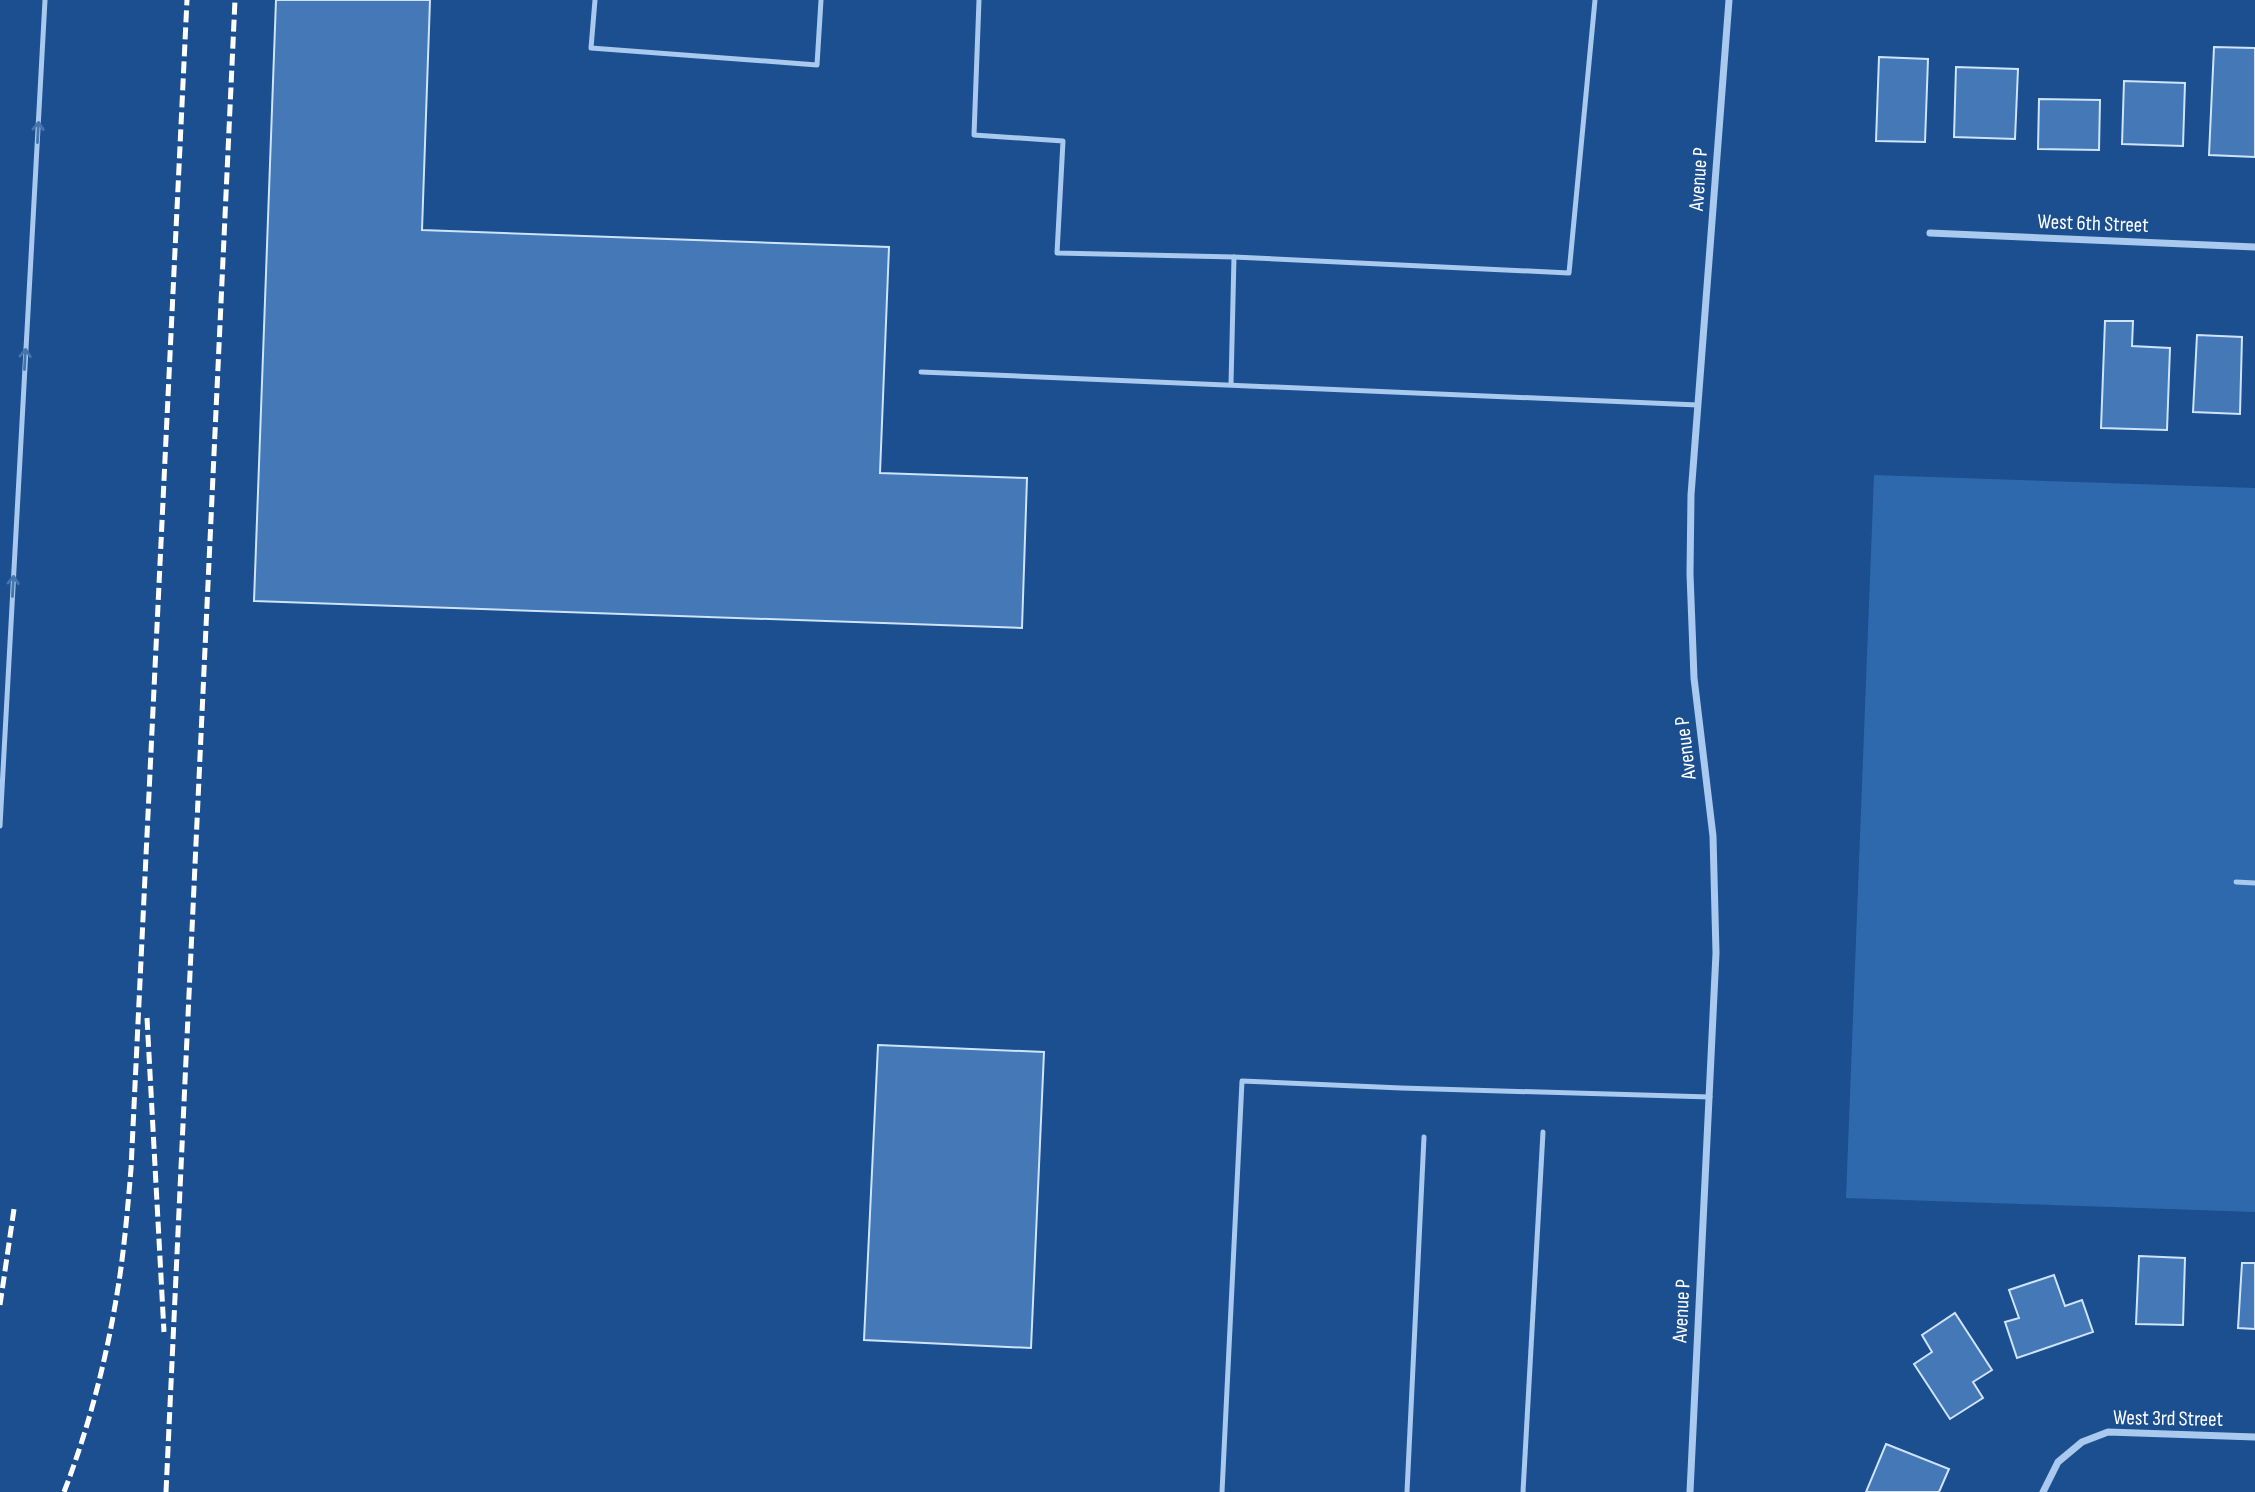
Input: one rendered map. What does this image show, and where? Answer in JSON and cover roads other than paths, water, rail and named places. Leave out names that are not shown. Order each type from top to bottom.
[{"type":"street","name":"Avenue P","points":[[1690,1492],[1716,953],[1713,836],[1694,678],[1690,574],[1691,495],[1729,0]]},
{"type":"street","name":"West 6th Street","points":[[1930,233],[2255,247]]},
{"type":"street","name":"West 3rd Street","points":[[2043,1492],[2058,1462],[2082,1442],[2108,1432],[2255,1437]]},
{"type":"lane","points":[[0,826],[45,0]]},
{"type":"lane","points":[[595,0],[591,48],[817,65],[821,0]]},
{"type":"lane","points":[[979,0],[974,135],[1063,141],[1058,253],[1234,257],[1569,273],[1594,0]]},
{"type":"lane","points":[[1231,384],[1234,257]]},
{"type":"lane","points":[[921,372],[1698,405]]},
{"type":"lane","points":[[2236,882],[2255,883]]},
{"type":"lane","points":[[1222,1492],[1242,1081],[1710,1097]]},
{"type":"lane","points":[[1523,1492],[1542,1132]]},
{"type":"lane","points":[[1407,1492],[1424,1138]]},
{"type":"railway","points":[[64,1492],[91,1412],[116,1303],[131,1169],[187,0]]},
{"type":"railway","points":[[166,1492],[235,0]]},
{"type":"railway","points":[[147,1018],[164,1332]]},
{"type":"railway","points":[[0,1305],[14,1209]]}]
